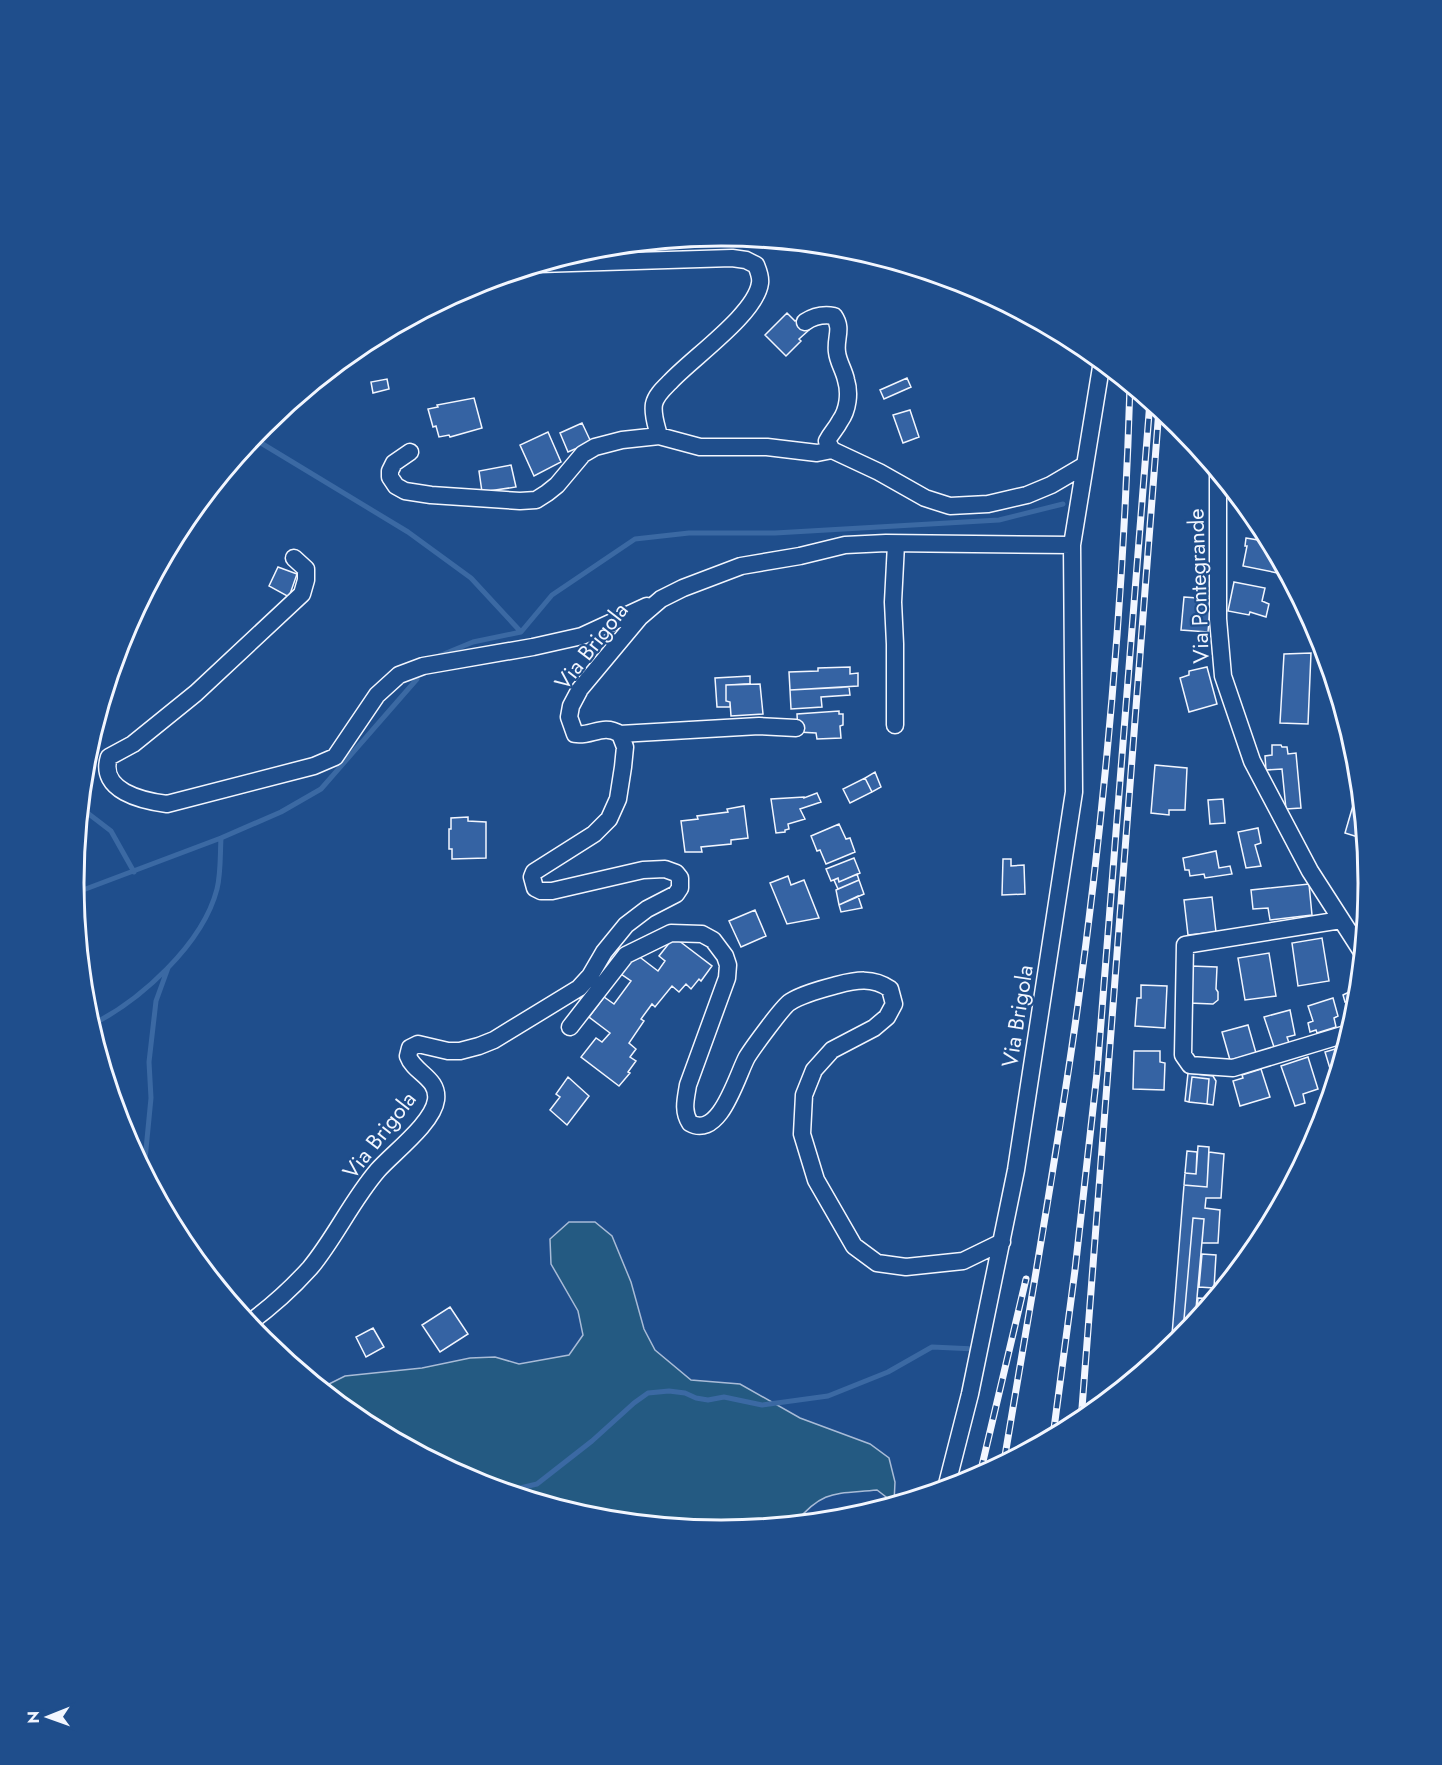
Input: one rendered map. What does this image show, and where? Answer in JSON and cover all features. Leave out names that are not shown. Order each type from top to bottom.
[{"type":"street","points":[[575,263],[732,258],[746,260],[756,265],[760,285],[747,310],[660,393],[654,404],[654,417],[659,436]]},
{"type":"street","points":[[805,322],[811,318],[827,315],[834,316],[839,323],[837,355],[846,380],[848,394],[846,408],[840,422],[827,441],[832,450],[879,472],[919,496],[950,506],[988,504],[1027,495],[1051,485],[1085,465]]},
{"type":"street","name":"Via Brigola","points":[[949,1477],[970,1394],[1017,1170],[1074,792],[1072,545],[1100,370]]},
{"type":"street","points":[[410,452],[394,463],[390,471],[390,477],[396,486],[405,491],[520,501],[536,500],[557,485],[583,454],[595,447],[622,440],[649,439],[659,436],[700,447],[760,447],[818,453],[832,450]]},
{"type":"street","name":"Via Pontegrande","points":[[1218,485],[1218,619],[1223,676],[1251,761],[1310,872],[1355,942]]},
{"type":"street","name":"Via Brigola","points":[[256,1318],[269,1309],[310,1267],[377,1171],[414,1134],[432,1112],[436,1100],[435,1090],[431,1081],[410,1061],[408,1056],[410,1048],[418,1044],[448,1051],[460,1051],[494,1040],[579,988],[626,925],[647,909],[676,894],[680,888],[680,878],[676,873],[665,869],[643,870],[560,891],[541,891],[535,888],[533,883],[534,872],[594,834],[609,819],[618,799],[625,747],[620,734],[612,729],[606,729],[583,735],[575,734],[569,717],[571,706],[580,689],[640,617],[661,599],[741,566],[800,556],[845,545],[886,543],[1072,545]]},
{"type":"street","points":[[895,725],[893,602],[896,544]]},
{"type":"street","points":[[294,558],[306,569],[302,594],[196,693],[133,744],[109,758],[106,767],[111,781],[124,792],[146,801],[167,804],[314,766],[336,757],[377,695],[399,675],[423,666],[582,636],[661,599]]},
{"type":"street","points":[[620,734],[759,726],[796,728]]},
{"type":"street","points":[[1339,1036],[1233,1068],[1190,1065],[1183,1055],[1185,945],[1341,920]]},
{"type":"street","points":[[570,1027],[626,955],[671,933],[702,934],[713,940],[725,956],[728,965],[727,978],[688,1085],[685,1103],[686,1116],[690,1123],[703,1126],[723,1111],[747,1058],[788,1003],[826,988],[850,982],[871,980],[882,983],[890,989],[894,1004],[886,1017],[874,1028],[832,1050],[814,1070],[804,1095],[802,1134],[816,1180],[854,1246],[877,1263],[906,1267],[963,1261],[1002,1242]]},
{"type":"shaded area","points":[[569,1222],[595,1222],[612,1236],[631,1282],[644,1329],[655,1350],[691,1380],[740,1384],[800,1418],[870,1444],[889,1458],[895,1482],[894,1495],[887,1498],[877,1490],[840,1493],[822,1499],[803,1514],[721,1520],[638,1514],[597,1507],[516,1486],[439,1454],[367,1412],[329,1384],[345,1376],[422,1368],[470,1358],[495,1357],[519,1364],[569,1355],[583,1335],[578,1311],[551,1264],[550,1239]]},
{"type":"building","points":[[787,313],[795,321],[798,319],[809,330],[786,356],[765,335]]},
{"type":"building","points":[[907,378],[911,387],[884,399],[880,390]]},
{"type":"building","points":[[387,379],[389,389],[373,393],[371,382]]},
{"type":"building","points":[[474,398],[482,428],[450,437],[449,435],[439,437],[436,426],[433,427],[428,409]]},
{"type":"building","points":[[910,410],[919,437],[903,443],[893,415]]},
{"type":"building","points":[[582,423],[591,442],[568,452],[560,433]]},
{"type":"building","points":[[548,432],[561,462],[534,476],[520,445]]},
{"type":"building","points":[[511,465],[516,487],[482,492],[479,471]]},
{"type":"building","points":[[1246,538],[1258,540],[1278,573],[1243,566],[1247,546],[1245,546]]},
{"type":"building","points":[[278,567],[297,574],[289,597],[269,586]]},
{"type":"building","points":[[1234,582],[1265,588],[1262,601],[1269,604],[1266,617],[1250,612],[1249,615],[1228,611]]},
{"type":"building","points":[[1184,597],[1211,599],[1208,632],[1181,630]]},
{"type":"building","points":[[1311,653],[1308,724],[1280,723],[1284,654]]},
{"type":"building","points":[[850,667],[850,674],[858,673],[858,686],[790,690],[789,672]]},
{"type":"building","points":[[1207,667],[1217,704],[1189,712],[1180,678],[1189,675],[1189,671]]},
{"type":"building","points":[[750,676],[750,684],[726,685],[726,701],[730,702],[730,707],[717,707],[715,678]]},
{"type":"building","points":[[760,684],[763,714],[731,716],[730,702],[726,701],[726,685]]},
{"type":"building","points":[[849,687],[850,695],[821,697],[822,707],[791,709],[790,690]]},
{"type":"building","points":[[839,711],[839,714],[843,714],[843,725],[840,726],[841,738],[817,739],[816,733],[798,732],[797,714]]},
{"type":"building","points":[[1272,745],[1287,747],[1288,754],[1296,753],[1301,808],[1286,809],[1282,769],[1266,770],[1265,756],[1272,755]]},
{"type":"building","points":[[1155,765],[1187,768],[1185,810],[1169,810],[1169,815],[1151,813]]},
{"type":"building","points":[[875,772],[881,787],[872,792],[865,778]]},
{"type":"building","points":[[865,778],[872,792],[850,803],[843,789]]},
{"type":"building","points":[[817,793],[821,802],[800,809],[805,819],[788,824],[789,829],[785,832],[776,833],[771,799],[804,798]]},
{"type":"building","points":[[1223,799],[1225,823],[1210,824],[1208,800]]},
{"type":"building","points":[[1353,804],[1357,837],[1345,833]]},
{"type":"building","points":[[744,806],[748,838],[731,840],[731,844],[701,847],[702,852],[685,852],[681,821],[698,819],[697,816],[728,812],[727,809]]},
{"type":"building","points":[[468,817],[468,821],[486,822],[486,858],[452,859],[452,849],[449,849],[451,818]]},
{"type":"building","points":[[839,824],[846,839],[850,838],[855,852],[826,864],[811,836]]},
{"type":"building","points":[[1258,828],[1261,843],[1255,845],[1261,866],[1246,868],[1238,832]]},
{"type":"building","points":[[1216,851],[1219,868],[1230,866],[1232,874],[1205,878],[1204,874],[1190,876],[1189,870],[1185,870],[1183,858]]},
{"type":"building","points":[[854,858],[860,873],[839,882],[838,878],[831,881],[826,869]]},
{"type":"building","points":[[1003,859],[1011,859],[1011,866],[1024,865],[1025,894],[1002,895]]},
{"type":"building","points":[[857,874],[859,880],[838,889],[834,880],[838,878],[839,882]]},
{"type":"building","points":[[788,876],[791,885],[804,880],[819,918],[787,924],[770,883]]},
{"type":"building","points":[[859,880],[864,894],[839,905],[836,890]]},
{"type":"building","points":[[1309,884],[1312,915],[1270,920],[1268,908],[1253,909],[1251,890]]},
{"type":"building","points":[[858,896],[862,908],[841,912],[839,905]]},
{"type":"building","points":[[1212,897],[1216,932],[1188,935],[1184,900]]},
{"type":"building","points":[[755,910],[766,936],[741,947],[729,921]]},
{"type":"building","points":[[674,937],[712,966],[701,981],[699,979],[691,989],[686,984],[679,992],[672,986],[655,1007],[652,1004],[641,1019],[644,1021],[629,1043],[636,1049],[630,1057],[636,1061],[619,1086],[581,1057],[596,1038],[602,1042],[610,1033],[589,1017],[604,997],[614,1004],[631,981],[621,974],[637,955],[658,971],[665,961],[659,956]]},
{"type":"building","points":[[1322,938],[1329,981],[1298,986],[1292,943]]},
{"type":"building","points":[[1269,953],[1276,996],[1245,1000],[1238,958]]},
{"type":"building","points":[[1191,966],[1217,967],[1218,1000],[1213,1004],[1189,1003]]},
{"type":"building","points":[[1141,985],[1167,986],[1165,1028],[1135,1026],[1137,998],[1141,998]]},
{"type":"building","points":[[1349,992],[1347,1001],[1345,1002],[1343,995]]},
{"type":"building","points":[[1333,998],[1338,1016],[1334,1018],[1336,1027],[1317,1033],[1316,1030],[1310,1032],[1308,1023],[1313,1021],[1308,1006]]},
{"type":"building","points":[[1290,1010],[1295,1035],[1287,1037],[1289,1043],[1274,1047],[1264,1017]]},
{"type":"building","points":[[1248,1025],[1256,1053],[1230,1060],[1222,1032]]},
{"type":"building","points":[[1335,1049],[1330,1068],[1325,1052]]},
{"type":"building","points":[[1134,1051],[1160,1051],[1160,1062],[1165,1063],[1164,1090],[1133,1089]]},
{"type":"building","points":[[1308,1057],[1318,1089],[1303,1094],[1305,1103],[1295,1106],[1281,1066]]},
{"type":"building","points":[[1261,1069],[1270,1097],[1240,1106],[1233,1081],[1243,1078],[1242,1075]]},
{"type":"building","points":[[1188,1073],[1213,1076],[1216,1081],[1213,1105],[1207,1104],[1209,1079],[1192,1077],[1189,1102],[1185,1101]]},
{"type":"building","points":[[568,1077],[589,1096],[567,1125],[550,1110],[560,1097],[556,1094]]},
{"type":"building","points":[[1192,1077],[1209,1079],[1207,1104],[1189,1102]]},
{"type":"building","points":[[1198,1146],[1209,1147],[1207,1187],[1184,1185],[1185,1173],[1196,1174]]},
{"type":"building","points":[[1187,1151],[1197,1152],[1196,1174],[1185,1173]]},
{"type":"building","points":[[1209,1152],[1224,1154],[1221,1198],[1206,1198],[1205,1208],[1220,1210],[1218,1243],[1202,1243],[1204,1219],[1193,1218],[1184,1319],[1172,1332],[1184,1185],[1207,1187]]},
{"type":"building","points":[[1193,1218],[1204,1219],[1196,1307],[1184,1319]]},
{"type":"building","points":[[1202,1254],[1216,1255],[1214,1285],[1212,1288],[1199,1287]]},
{"type":"building","points":[[1198,1298],[1204,1298],[1200,1303],[1197,1306]]},
{"type":"building","points":[[450,1307],[468,1334],[440,1352],[422,1325]]},
{"type":"building","points":[[373,1328],[384,1347],[366,1357],[356,1337]]},
{"type":"waterway","points":[[260,443],[408,532],[471,578],[521,632]]},
{"type":"waterway","points":[[439,656],[473,642],[521,632],[552,595],[635,539],[689,533],[775,533],[999,520],[1063,504]]},
{"type":"waterway","points":[[84,890],[221,838],[281,812],[321,789],[417,679]]},
{"type":"waterway","points":[[88,813],[111,831],[134,872]]},
{"type":"waterway","points":[[99,1021],[149,986],[184,950],[198,930],[210,910],[217,889],[221,838]]},
{"type":"waterway","points":[[146,1155],[151,1098],[149,1062],[156,1001],[168,968]]},
{"type":"waterway","points":[[521,1488],[537,1484],[648,1393],[669,1391],[708,1400],[724,1397],[762,1405],[828,1396],[888,1372],[932,1347],[975,1349]]},
{"type":"railway","points":[[1006,1453],[1052,1176],[1088,927],[1112,695],[1123,540],[1130,394]]},
{"type":"railway","points":[[1054,1425],[1097,1073],[1149,412]]},
{"type":"railway","points":[[1082,1407],[1158,420]]},
{"type":"railway","points":[[983,1463],[1026,1279]]}]
